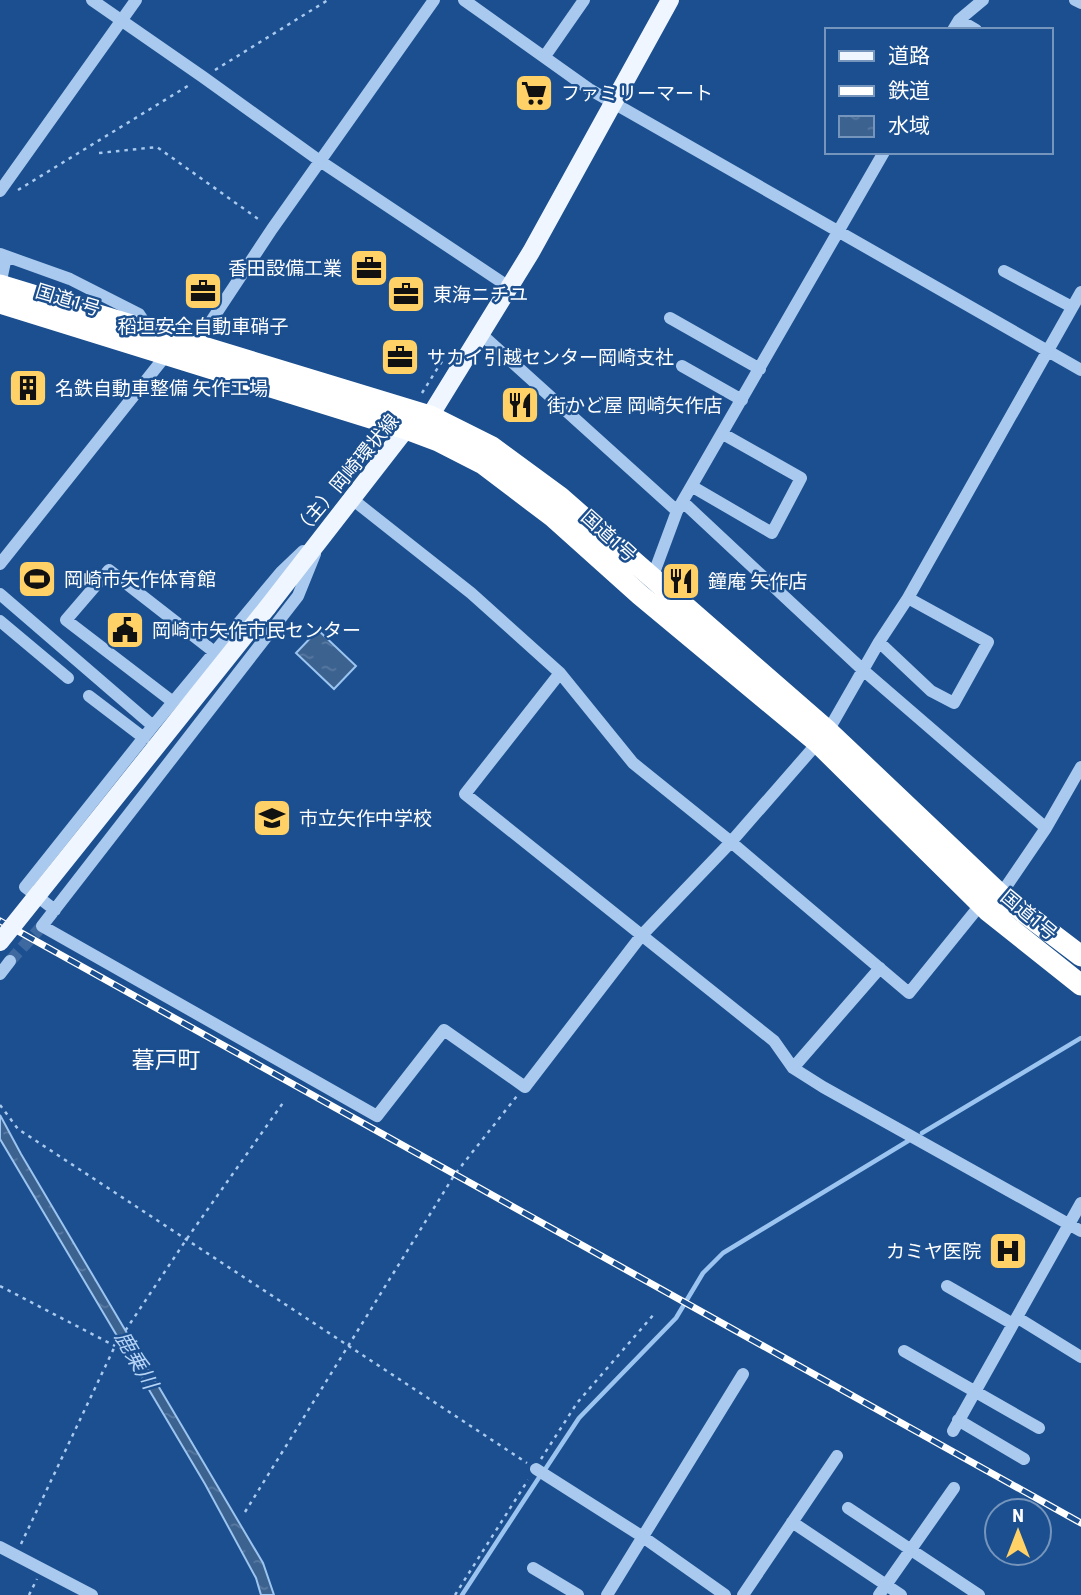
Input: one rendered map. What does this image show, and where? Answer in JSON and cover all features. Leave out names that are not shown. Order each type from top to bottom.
[{"type":"highway","name":"国道1号","points":[[0,285],[430,416],[492,447],[560,497],[646,587]]},
{"type":"highway","name":"国道1号","points":[[0,303],[406,429],[438,441],[483,464],[646,587],[823,737],[990,904],[1081,985]]},
{"type":"highway","name":"国道1号","points":[[990,904],[1081,956]]},
{"type":"main road","name":"（主）岡崎環状線","points":[[0,942],[406,429],[430,416],[509,287],[670,0]]},
{"type":"street","points":[[92,0],[320,161],[509,287]]},
{"type":"street","points":[[0,191],[136,0]]},
{"type":"street","points":[[196,344],[272,229],[434,0]]},
{"type":"street","points":[[464,0],[612,103],[1081,370]]},
{"type":"street","points":[[545,57],[584,0]]},
{"type":"street","points":[[956,25],[983,0]]},
{"type":"street","points":[[1075,0],[1081,3]]},
{"type":"street","points":[[646,587],[680,507],[883,154]]},
{"type":"street","points":[[0,285],[3,256],[70,279],[139,314],[149,329]]},
{"type":"street","points":[[1004,271],[1072,307]]},
{"type":"street","points":[[323,534],[298,596],[42,926],[377,1116],[444,1030],[525,1087],[641,936],[731,842],[823,737],[908,598],[1081,292]]},
{"type":"street","points":[[670,318],[760,369]]},
{"type":"street","points":[[480,333],[1046,828]]},
{"type":"street","points":[[0,564],[167,354]]},
{"type":"street","points":[[682,366],[742,400]]},
{"type":"street","points":[[693,487],[772,533],[802,478],[723,434]]},
{"type":"street","points":[[352,499],[471,593],[560,673],[633,763],[909,993],[990,904],[1046,828],[1081,767]]},
{"type":"street","points":[[55,910],[25,887],[214,651],[281,572],[323,534]]},
{"type":"street","points":[[173,702],[66,620],[109,570],[214,651]]},
{"type":"street","points":[[0,594],[153,726]]},
{"type":"street","points":[[879,642],[931,691],[954,703],[988,642],[908,598]]},
{"type":"street","points":[[0,621],[68,678]]},
{"type":"street","points":[[560,673],[465,794],[774,1041],[793,1068],[1081,1231]]},
{"type":"street","points":[[89,696],[144,738]]},
{"type":"street","points":[[0,974],[10,961]]},
{"type":"street","points":[[793,1068],[880,968]]},
{"type":"street","points":[[1024,1459],[955,1426],[1081,1203]]},
{"type":"street","points":[[947,1286],[1081,1357]]},
{"type":"street","points":[[904,1351],[1039,1428]]},
{"type":"street","points":[[607,1595],[743,1374]]},
{"type":"street","points":[[743,1595],[837,1456]]},
{"type":"street","points":[[536,1469],[643,1537],[725,1595]]},
{"type":"street","points":[[883,1590],[954,1488]]},
{"type":"street","points":[[848,1508],[979,1595]]},
{"type":"street","points":[[792,1522],[883,1590],[901,1595]]},
{"type":"street","points":[[0,1548],[92,1595]]},
{"type":"street","points":[[533,1568],[578,1595]]},
{"type":"path","points":[[19,190],[328,0]]},
{"type":"path","points":[[99,152],[157,147],[272,229]]},
{"type":"path","points":[[422,393],[444,358]]},
{"type":"path","points":[[245,1512],[455,1174],[525,1087]]},
{"type":"path","points":[[16,1555],[115,1346],[285,1100]]},
{"type":"path","points":[[0,1105],[18,1129],[536,1469]]},
{"type":"path","points":[[0,1286],[115,1346]]},
{"type":"path","points":[[455,1595],[577,1403],[655,1313]]},
{"type":"path","points":[[29,1595],[42,1570]]},
{"type":"water","points":[[318,630],[356,666],[334,689],[296,653]]},
{"type":"water","name":"鹿乗川","points":[[0,1115],[263,1563],[274,1595],[261,1595],[256,1578],[205,1484],[0,1139]]},
{"type":"waterway","points":[[922,1133],[1081,1038]]},
{"type":"waterway","points":[[546,1468],[579,1418],[676,1318],[703,1273],[723,1253],[908,1141]]},
{"type":"waterway","points":[[462,1595],[540,1476]]},
{"type":"tunnel","points":[[10,961],[42,926]]},
{"type":"railway","points":[[0,921],[1081,1523]]},
{"type":"place","name":"ファミリーマート","points":[[534,93]]},
{"type":"place","name":"香田設備工業","points":[[369,268]]},
{"type":"place","name":"稻垣安全自動車硝子","points":[[203,291]]},
{"type":"place","name":"東海ニチユ","points":[[406,294]]},
{"type":"place","name":"サカイ引越センター岡崎支社","points":[[400,357]]},
{"type":"place","name":"名鉄自動車整備 矢作工場","points":[[28,388]]},
{"type":"place","name":"街かど屋 岡崎矢作店","points":[[520,405]]},
{"type":"place","name":"岡崎市矢作体育館","points":[[37,579]]},
{"type":"place","name":"鐘庵 矢作店","points":[[681,581]]},
{"type":"place","name":"岡崎市矢作市民センター","points":[[125,630]]},
{"type":"place","name":"市立矢作中学校","points":[[272,818]]},
{"type":"place","name":"カミヤ医院","points":[[1008,1251]]},
{"type":"district","name":"暮戸町","points":[[166,1060]]}]
